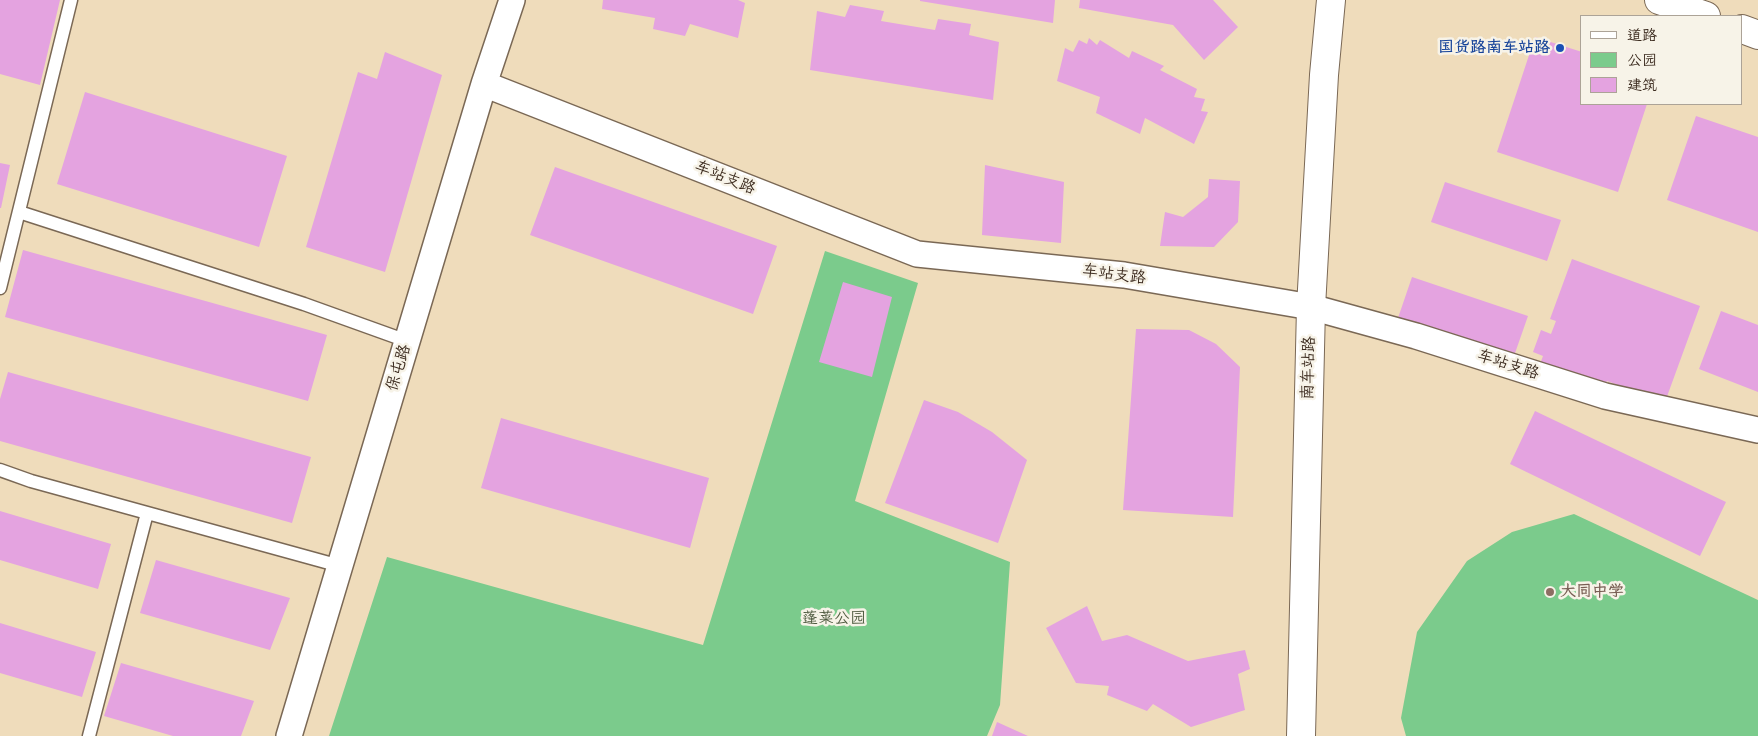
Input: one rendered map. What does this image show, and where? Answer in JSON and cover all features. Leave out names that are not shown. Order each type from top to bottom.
[{"type":"street","name":"保屯路","points":[[289,736],[484,84],[512,0]]},
{"type":"street","name":"南车站路","points":[[1301,736],[1311,307],[1324,75],[1331,0]]},
{"type":"street","points":[[1659,0],[1703,15]]},
{"type":"street","points":[[1743,29],[1758,34]]},
{"type":"street","name":"车站支路","points":[[484,84],[917,254],[1124,275],[1311,307],[1416,336],[1605,396],[1758,430]]},
{"type":"lane","points":[[0,288],[71,0]]},
{"type":"lane","points":[[19,212],[304,304],[407,341]]},
{"type":"lane","points":[[0,470],[340,566]]},
{"type":"lane","points":[[89,736],[147,513]]},
{"type":"green space","name":"蓬莱公园","points":[[825,251],[918,283],[855,501],[1010,562],[1000,705],[987,736],[329,736],[387,557],[703,645]]},
{"type":"green space","points":[[1574,514],[1758,600],[1758,736],[1406,736],[1401,718],[1417,632],[1467,561],[1512,532]]},
{"type":"building","points":[[0,0],[60,0],[40,85],[0,74]]},
{"type":"building","points":[[603,0],[738,0],[745,3],[738,38],[690,24],[685,36],[653,29],[655,18],[602,9]]},
{"type":"building","points":[[920,0],[1055,0],[1053,23]]},
{"type":"building","points":[[1080,0],[1213,0],[1238,27],[1204,60],[1173,25],[1079,8]]},
{"type":"building","points":[[850,5],[884,11],[881,21],[935,30],[938,19],[971,24],[969,35],[999,42],[993,100],[810,70],[817,11],[845,17]]},
{"type":"building","points":[[1535,37],[1580,51],[1580,105],[1647,105],[1618,192],[1497,152]]},
{"type":"building","points":[[1089,38],[1097,45],[1100,40],[1129,58],[1132,51],[1164,66],[1160,70],[1197,89],[1194,97],[1205,99],[1201,111],[1208,112],[1194,144],[1145,118],[1140,134],[1096,113],[1100,97],[1057,81],[1065,48],[1073,52],[1079,40],[1087,44]]},
{"type":"building","points":[[385,52],[442,75],[385,272],[306,247],[358,72],[377,79]]},
{"type":"building","points":[[85,92],[287,156],[259,247],[57,184]]},
{"type":"building","points":[[1696,116],[1758,137],[1758,232],[1667,200]]},
{"type":"building","points":[[0,163],[10,165],[1,208],[0,208]]},
{"type":"building","points":[[985,165],[1064,182],[1061,243],[982,235]]},
{"type":"building","points":[[555,167],[777,246],[753,314],[530,235]]},
{"type":"building","points":[[1209,179],[1240,181],[1238,222],[1214,247],[1160,246],[1165,212],[1183,217],[1208,197]]},
{"type":"building","points":[[1445,182],[1561,220],[1547,261],[1431,222]]},
{"type":"building","points":[[23,250],[327,335],[308,401],[5,317]]},
{"type":"building","points":[[1572,259],[1700,306],[1665,402],[1607,381],[1605,387],[1540,364],[1543,356],[1533,352],[1541,330],[1551,334],[1556,321],[1550,319]]},
{"type":"building","points":[[1412,277],[1528,316],[1514,356],[1398,318]]},
{"type":"building","points":[[843,282],[892,297],[872,377],[819,362]]},
{"type":"building","points":[[1721,311],[1758,325],[1758,392],[1699,369]]},
{"type":"building","points":[[1136,329],[1189,330],[1216,344],[1240,367],[1233,517],[1123,510]]},
{"type":"building","points":[[8,372],[311,457],[292,523],[0,441],[0,399]]},
{"type":"building","points":[[924,400],[958,412],[992,432],[1027,460],[998,543],[885,503]]},
{"type":"building","points":[[1535,411],[1726,502],[1700,556],[1510,464]]},
{"type":"building","points":[[501,418],[709,478],[690,548],[481,488]]},
{"type":"building","points":[[0,511],[111,544],[98,589],[0,560]]},
{"type":"building","points":[[156,560],[290,598],[270,650],[140,613]]},
{"type":"building","points":[[1087,606],[1102,641],[1127,635],[1188,661],[1245,650],[1250,669],[1238,674],[1245,710],[1191,727],[1153,704],[1147,711],[1107,695],[1109,686],[1076,683],[1046,628]]},
{"type":"building","points":[[0,623],[96,652],[82,697],[0,673]]},
{"type":"building","points":[[121,663],[254,701],[241,736],[173,736],[104,716]]},
{"type":"building","points":[[997,722],[1028,736],[992,736]]},
{"type":"place","name":"国货路南车站路","points":[[1560,48]]},
{"type":"place","name":"大同中学","points":[[1550,592]]}]
